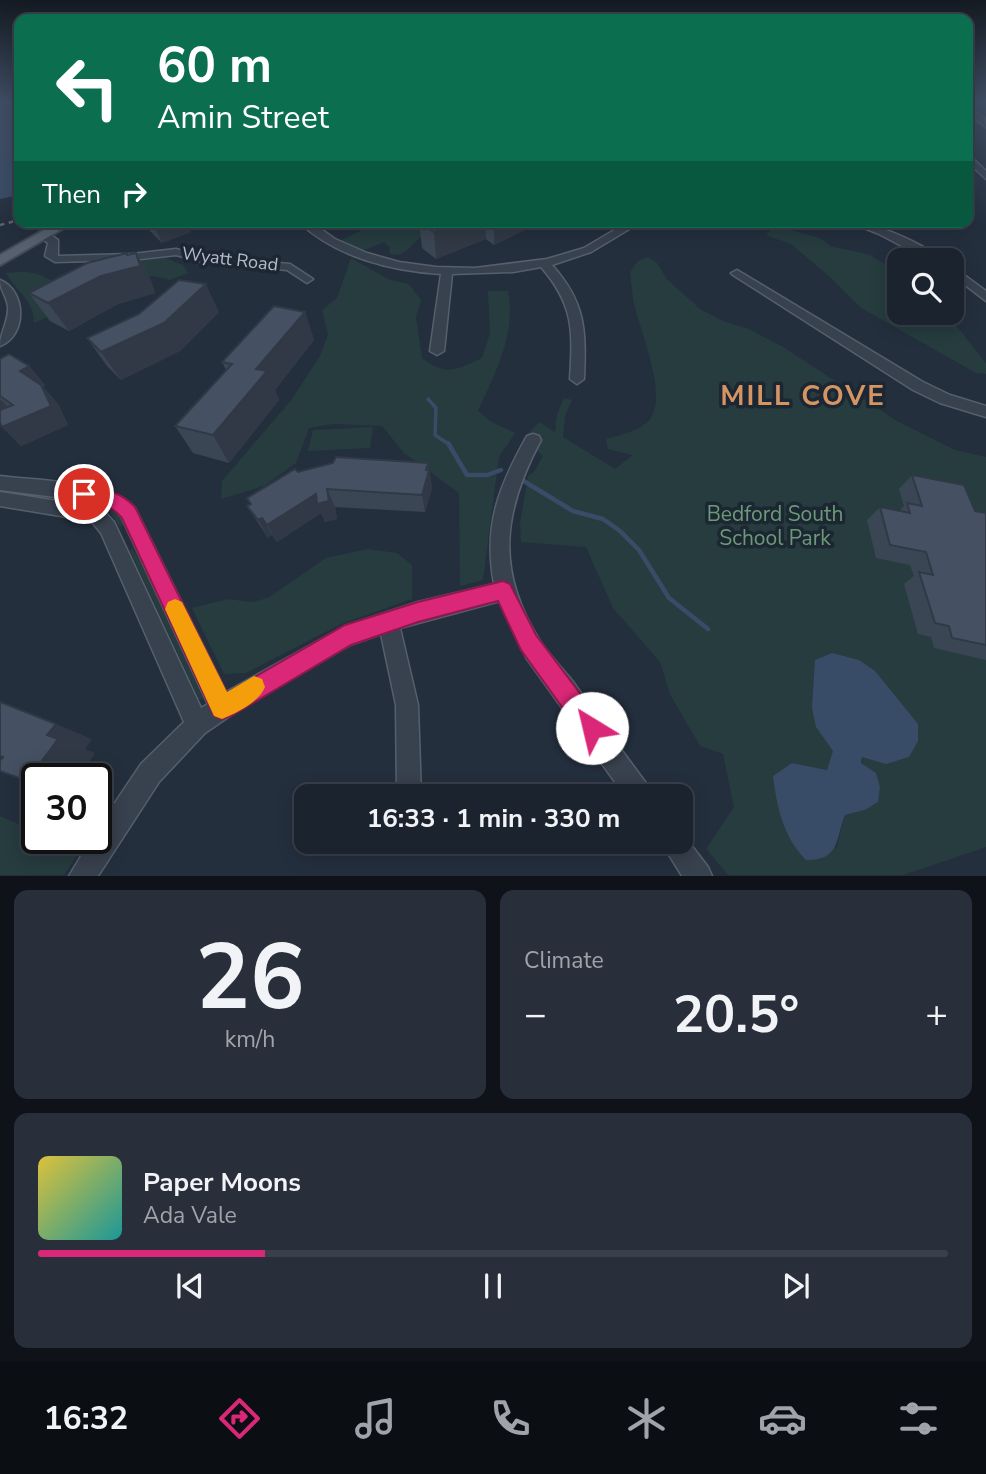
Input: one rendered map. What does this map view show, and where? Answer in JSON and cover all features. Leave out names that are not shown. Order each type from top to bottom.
[{"type":"main road","points":[[0,261],[57,228]]},
{"type":"street","points":[[973,162],[986,176]]},
{"type":"street","points":[[312,228],[331,243],[359,256],[414,267],[447,270],[513,267],[543,262],[580,253],[625,228]]},
{"type":"street","points":[[869,228],[916,248]]},
{"type":"street","name":"Wyatt Road","points":[[44,235],[54,242],[51,256],[55,259],[132,257],[176,251],[210,261],[290,267],[307,279]]},
{"type":"street","points":[[543,262],[559,280],[578,313],[577,379]]},
{"type":"street","points":[[437,351],[447,270]]},
{"type":"street","points":[[737,273],[918,386],[945,399],[986,412]]},
{"type":"street","points":[[964,279],[986,297]]},
{"type":"street","points":[[0,284],[10,293],[16,309],[13,326],[1,340]]},
{"type":"street","points":[[533,440],[516,468],[505,494],[500,518],[498,551],[503,591],[528,642],[631,784]]},
{"type":"street","points":[[0,483],[106,496],[120,503],[129,513],[222,708]]},
{"type":"street","points":[[0,499],[96,514],[116,543],[197,725]]},
{"type":"street","points":[[82,876],[150,773],[197,725],[222,708],[345,636],[418,612],[503,591]]},
{"type":"street","points":[[389,623],[407,705],[409,784]]},
{"type":"street","points":[[683,854],[699,876]]},
{"type":"green space","points":[[365,228],[436,228],[396,255],[390,254],[389,247],[384,242],[362,251],[340,241]]},
{"type":"green space","points":[[784,228],[820,238],[830,246],[870,255],[887,266],[887,323],[861,308],[791,244],[766,235],[771,229]]},
{"type":"green space","name":"Bedford South School Park","points":[[648,257],[657,263],[667,279],[700,309],[725,322],[749,329],[783,347],[897,421],[955,450],[986,457],[986,847],[903,875],[728,875],[706,849],[734,807],[723,754],[700,746],[670,694],[660,662],[613,608],[586,547],[521,542],[520,523],[528,476],[534,472],[543,456],[523,439],[539,422],[555,432],[557,415],[564,398],[572,400],[565,416],[563,437],[615,469],[633,455],[608,449],[606,439],[641,427],[650,419],[655,408],[654,377],[633,299],[630,272],[638,261]],"holes":[[[816,727],[862,756],[865,810],[845,815],[836,849],[792,763],[827,770],[834,751]]]},
{"type":"green space","points":[[165,258],[183,265],[188,273],[170,280],[154,276],[134,278],[34,323],[28,302],[6,273],[32,273],[54,283],[115,263]]},
{"type":"green space","points":[[351,258],[390,280],[409,284],[421,300],[416,317],[422,358],[445,370],[458,368],[482,358],[490,333],[488,291],[508,291],[510,307],[507,338],[498,367],[478,411],[490,421],[515,433],[499,457],[483,580],[460,586],[459,493],[404,453],[382,426],[333,424],[309,428],[296,463],[264,486],[221,499],[222,481],[292,399],[320,356],[328,335],[322,310],[337,298]]},
{"type":"green space","points":[[891,325],[956,325],[986,363],[986,374],[976,373]]},
{"type":"green space","points":[[373,427],[370,448],[308,451],[313,430]]},
{"type":"green space","points":[[0,487],[104,502],[117,511],[123,525],[120,527],[110,512],[103,509],[0,492]]},
{"type":"green space","points":[[132,548],[153,582],[206,699],[199,699],[130,551]]},
{"type":"green space","points":[[368,549],[397,553],[412,565],[412,599],[341,624],[246,673],[224,674],[192,608],[228,599],[252,602],[268,598],[326,558]]},
{"type":"green space","points":[[0,816],[21,825],[21,854],[78,854],[64,875],[0,875]]},
{"type":"water","points":[[0,143],[14,143],[14,196],[0,199]]},
{"type":"water","points":[[832,653],[859,660],[875,671],[918,724],[918,741],[909,757],[886,764],[862,757],[861,763],[876,773],[880,787],[878,802],[865,810],[845,815],[831,853],[825,857],[806,860],[792,842],[782,821],[773,776],[792,763],[827,770],[833,751],[816,727],[812,708],[815,660]]},
{"type":"building","points":[[428,228],[444,228],[434,232]]},
{"type":"building","points":[[136,253],[140,266],[101,276],[48,303],[29,293],[87,263]]},
{"type":"building","points":[[179,280],[206,284],[164,323],[101,352],[87,338],[139,314]]},
{"type":"building","points":[[274,306],[305,312],[256,369],[267,371],[213,435],[175,426],[232,364],[222,362]]},
{"type":"building","points":[[9,354],[29,366],[20,371],[41,385],[51,406],[2,427],[0,410],[13,405],[0,396],[0,359]]},
{"type":"building","points":[[336,457],[428,463],[426,470],[429,470],[422,495],[327,489],[329,501],[317,504],[316,494],[267,525],[262,518],[258,520],[247,506],[251,504],[247,498],[295,469],[298,472],[333,463]]},
{"type":"building","points":[[912,475],[964,485],[975,511],[986,513],[986,645],[952,638],[949,626],[935,623],[919,572],[933,575],[926,552],[890,545],[880,507],[910,513],[907,503],[922,506]]},
{"type":"building","points":[[0,702],[56,724],[47,735],[58,739],[40,763],[21,763],[21,779],[0,771],[3,757],[0,756]]},
{"type":"waterway","points":[[428,399],[436,408],[435,435],[449,444]]},
{"type":"waterway","points":[[449,444],[467,475],[487,475],[501,470]]},
{"type":"waterway","points":[[522,480],[573,511],[603,519],[620,531],[639,550],[669,598],[708,629]]},
{"type":"railway","points":[[0,225],[14,221]]},
{"type":"slow traffic","points":[[175,609],[222,708],[254,687]]},
{"type":"district","name":"MILL COVE","points":[[803,396]]},
{"type":"route","points":[[84,494],[106,496],[120,503],[129,513],[222,708],[245,692],[345,636],[418,612],[503,591],[528,642],[592,728]]}]
